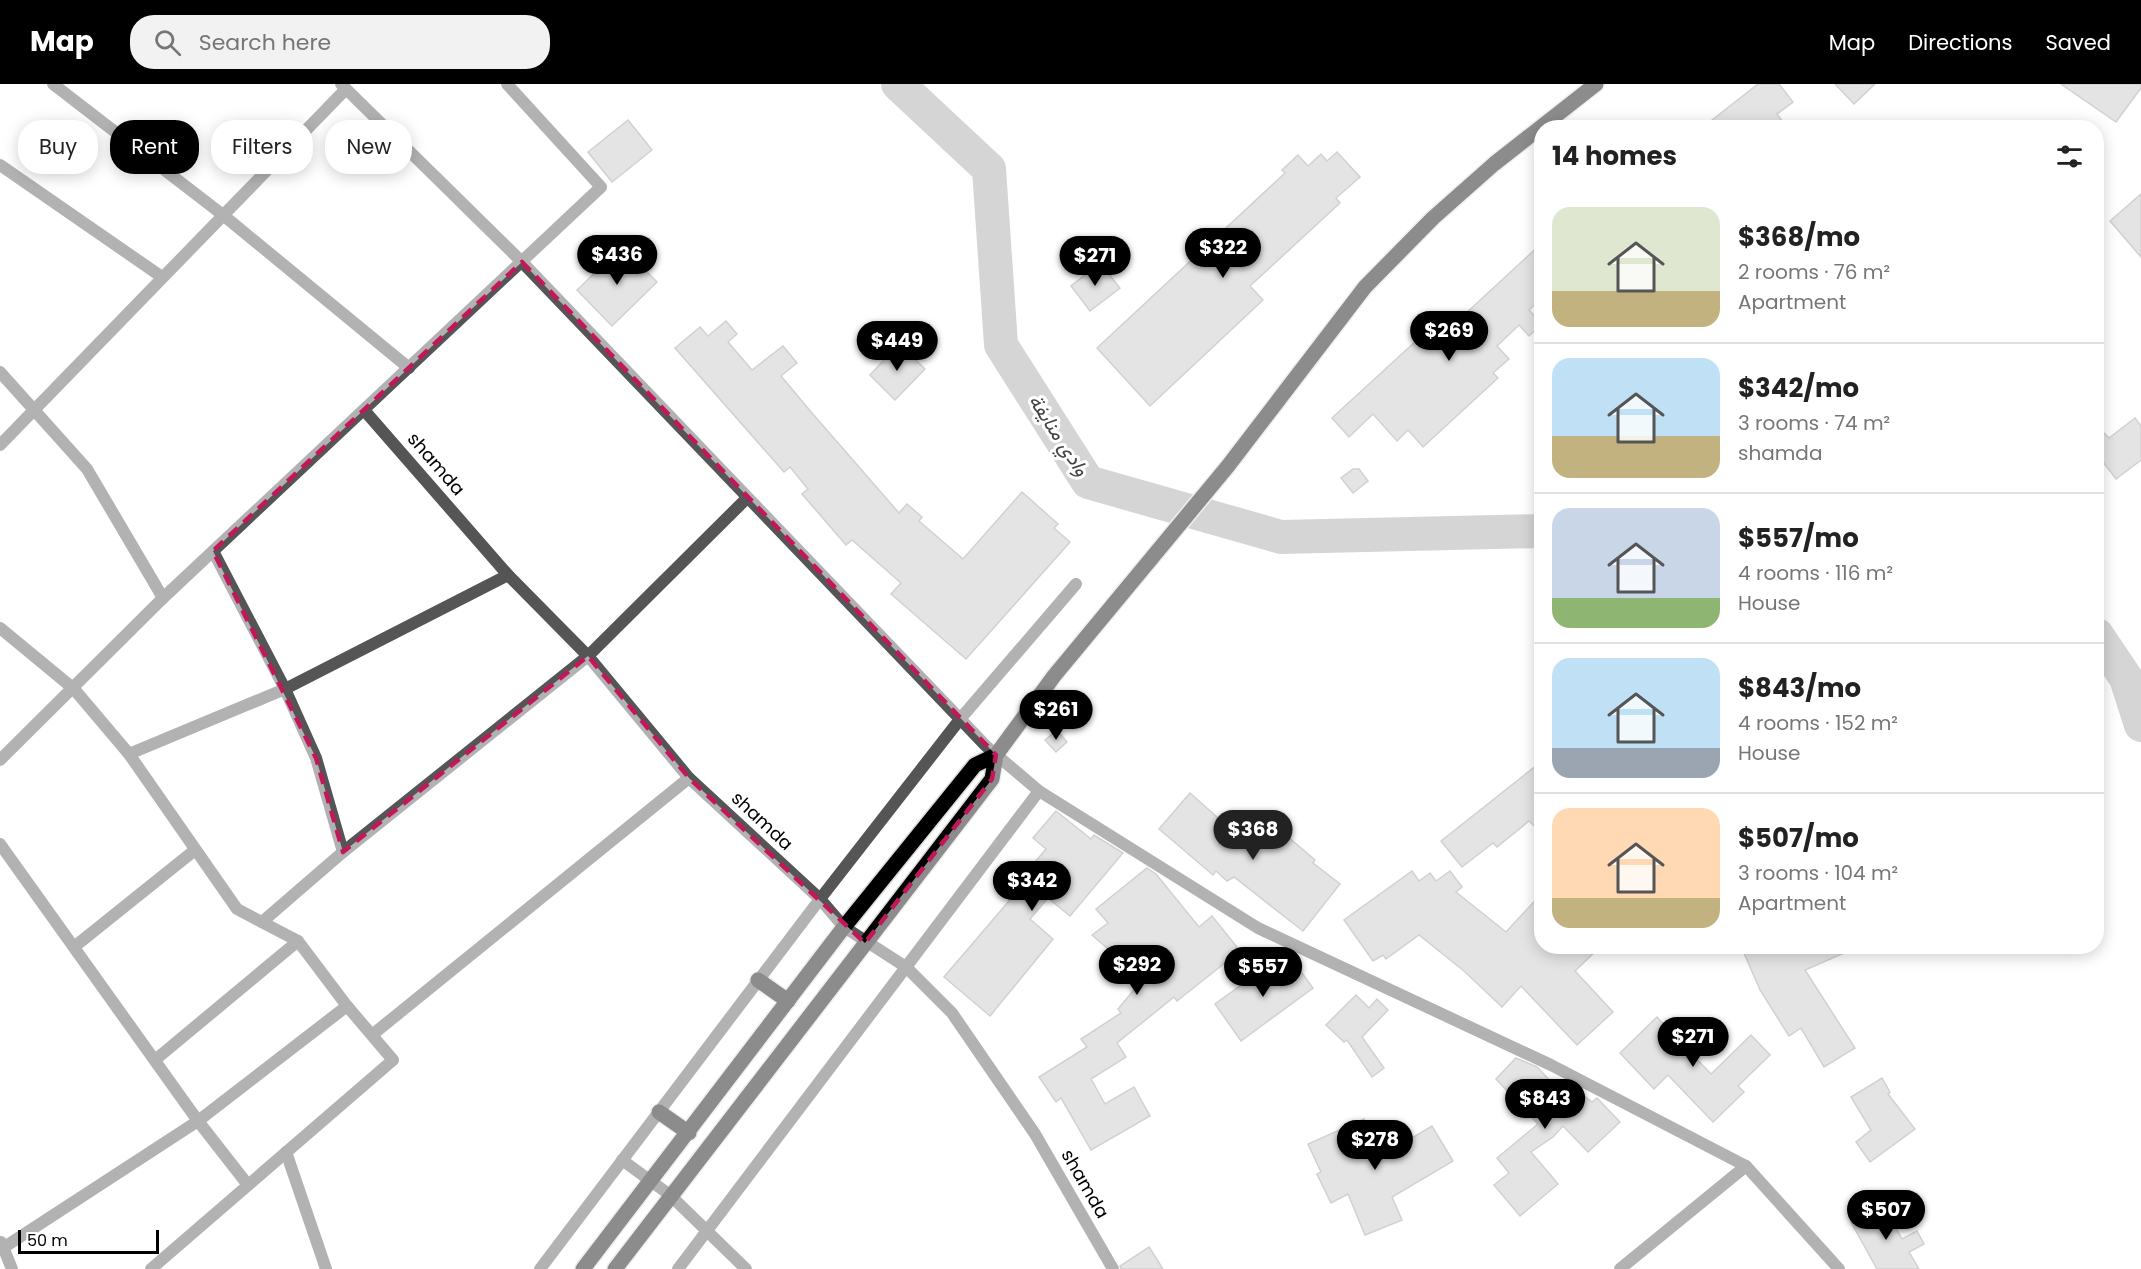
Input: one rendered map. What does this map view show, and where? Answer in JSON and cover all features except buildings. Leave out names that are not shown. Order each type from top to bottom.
[{"type":"main road","points":[[1550,120],[1596,84]]},
{"type":"main road","points":[[615,1269],[992,779],[996,755],[1054,676],[1228,466],[1365,286],[1433,218],[1494,164],[1534,133]]},
{"type":"main road","points":[[583,1269],[652,1183],[844,927],[975,765],[996,755]]},
{"type":"main road","points":[[758,980],[788,1001]]},
{"type":"main road","points":[[659,1112],[689,1133]]},
{"type":"street","points":[[53,84],[223,215],[409,368]]},
{"type":"street","points":[[0,760],[75,689],[163,598],[601,188],[507,84]]},
{"type":"street","points":[[0,444],[344,87],[522,262],[746,499],[996,755],[1039,791],[1258,928],[1551,1065],[1746,1166],[1839,1269]]},
{"type":"street","points":[[0,165],[162,277]]},
{"type":"street","points":[[0,372],[87,469],[163,598]]},
{"type":"street","name":"shamda","points":[[364,410],[508,575],[588,656],[689,778],[820,899],[844,927],[865,943],[906,967],[952,1013],[1035,1134],[1113,1269]]},
{"type":"street","points":[[262,922],[343,852],[588,656],[746,499]]},
{"type":"street","points":[[213,551],[285,689],[316,758],[343,852]]},
{"type":"street","points":[[129,754],[285,689],[508,575]]},
{"type":"street","points":[[540,1269],[758,980],[961,718],[1076,584]]},
{"type":"street","points":[[0,628],[75,689],[129,754],[237,909],[298,941],[346,1006],[393,1060],[151,1269]]},
{"type":"street","points":[[372,1035],[689,778]]},
{"type":"street","points":[[678,1269],[1039,791]]},
{"type":"street","points":[[0,844],[198,1120],[248,1185]]},
{"type":"street","points":[[74,947],[195,850]]},
{"type":"street","points":[[154,1059],[298,941]]},
{"type":"street","points":[[12,1269],[2,1244],[198,1120],[346,1006]]},
{"type":"street","points":[[286,1152],[326,1269]]},
{"type":"street","points":[[622,1160],[670,1195],[746,1269]]},
{"type":"street","points":[[1620,1269],[1746,1166]]},
{"type":"highlighted area","points":[[522,262],[996,755],[992,779],[865,943],[689,778],[588,656],[343,852],[316,758],[213,551]]},
{"type":"waterway","name":"وادي منايفة","points":[[898,84],[989,169],[1001,345],[1088,482],[1281,537],[1534,531]]},
{"type":"waterway","name":"وادي منايفة","points":[[2104,645],[2126,678],[2141,725]]}]
